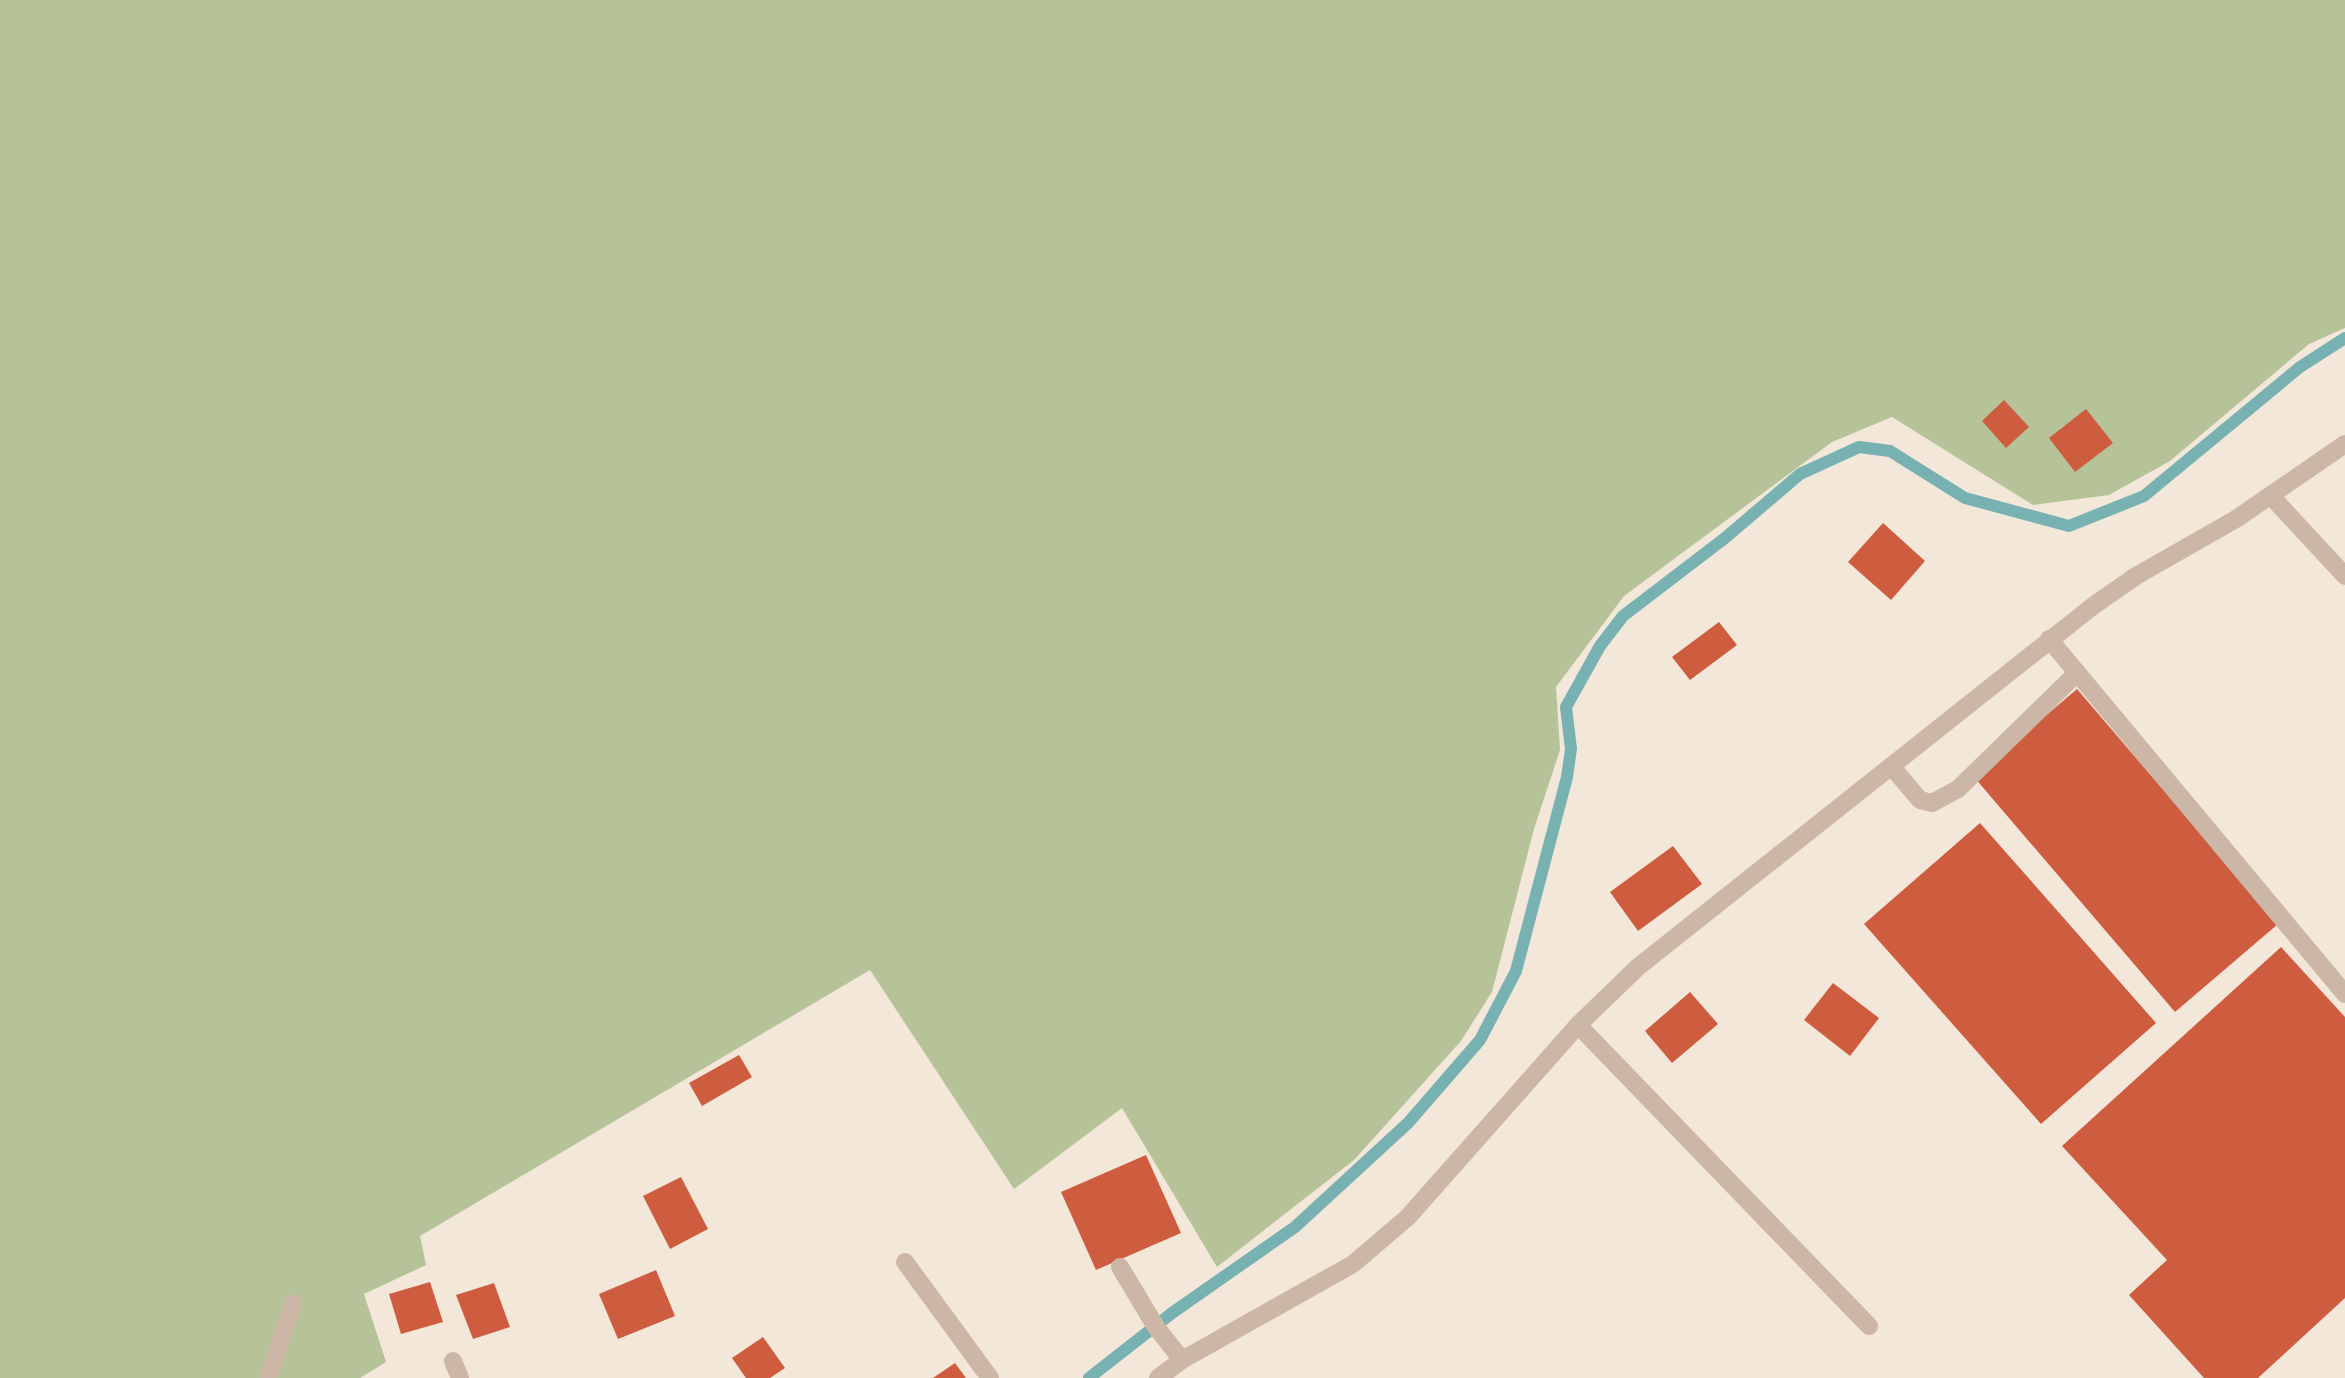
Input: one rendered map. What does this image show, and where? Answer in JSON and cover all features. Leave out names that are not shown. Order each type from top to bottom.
[{"type":"street","points":[[1158,1378],[1182,1360],[1353,1264],[1408,1217],[1578,1025],[1638,967],[2049,639],[2136,576],[2181,552],[2271,496],[2345,444]]},
{"type":"street","points":[[2271,496],[2345,576]]},
{"type":"street","points":[[2049,639],[2345,993]]},
{"type":"street","points":[[1891,766],[1920,800],[1932,803],[1958,789],[2077,673]]},
{"type":"street","points":[[1578,1025],[1869,1326]]},
{"type":"street","points":[[905,1262],[990,1378]]},
{"type":"street","points":[[1121,1267],[1156,1328],[1182,1360]]},
{"type":"street","points":[[268,1378],[293,1303]]},
{"type":"street","points":[[453,1361],[460,1378]]},
{"type":"green space","points":[[0,0],[2345,0],[2345,328],[2309,344],[2170,461],[2109,495],[2033,505],[1892,417],[1832,442],[1624,596],[1556,687],[1560,750],[1534,829],[1492,992],[1461,1041],[1354,1160],[1217,1267],[1122,1108],[1014,1189],[870,970],[420,1236],[426,1265],[364,1294],[386,1362],[360,1378],[0,1378]]},
{"type":"building","points":[[2004,400],[2029,427],[2006,448],[1982,421]]},
{"type":"building","points":[[2086,409],[2113,443],[2075,472],[2049,438]]},
{"type":"building","points":[[1883,523],[1925,561],[1891,600],[1848,562]]},
{"type":"building","points":[[1719,622],[1737,645],[1690,680],[1672,657]]},
{"type":"building","points":[[2077,689],[2278,924],[2175,1012],[1974,777]]},
{"type":"building","points":[[1980,823],[2156,1023],[2041,1124],[1864,924]]},
{"type":"building","points":[[1673,846],[1702,884],[1638,931],[1610,892]]},
{"type":"building","points":[[2281,947],[2345,1017],[2345,1298],[2258,1378],[2204,1378],[2129,1295],[2167,1260],[2062,1146]]},
{"type":"building","points":[[1833,983],[1879,1018],[1850,1056],[1804,1020]]},
{"type":"building","points":[[1690,992],[1718,1024],[1672,1063],[1645,1031]]},
{"type":"building","points":[[739,1055],[752,1077],[702,1106],[689,1083]]},
{"type":"building","points":[[1146,1155],[1181,1233],[1096,1270],[1061,1192]]},
{"type":"building","points":[[681,1177],[708,1229],[670,1249],[643,1196]]},
{"type":"building","points":[[656,1270],[675,1316],[618,1339],[599,1294]]},
{"type":"building","points":[[430,1282],[443,1322],[401,1334],[389,1294]]},
{"type":"building","points":[[494,1283],[510,1327],[473,1339],[456,1295]]},
{"type":"building","points":[[763,1337],[785,1368],[770,1378],[746,1378],[732,1358]]},
{"type":"building","points":[[955,1363],[966,1378],[933,1378]]},
{"type":"waterway","points":[[1089,1378],[1172,1313],[1295,1227],[1408,1123],[1480,1040],[1516,971],[1567,777],[1571,749],[1566,707],[1600,646],[1623,616],[1725,538],[1800,474],[1859,447],[1890,451],[1965,498],[2069,526],[2144,496],[2300,367],[2345,338]]}]
